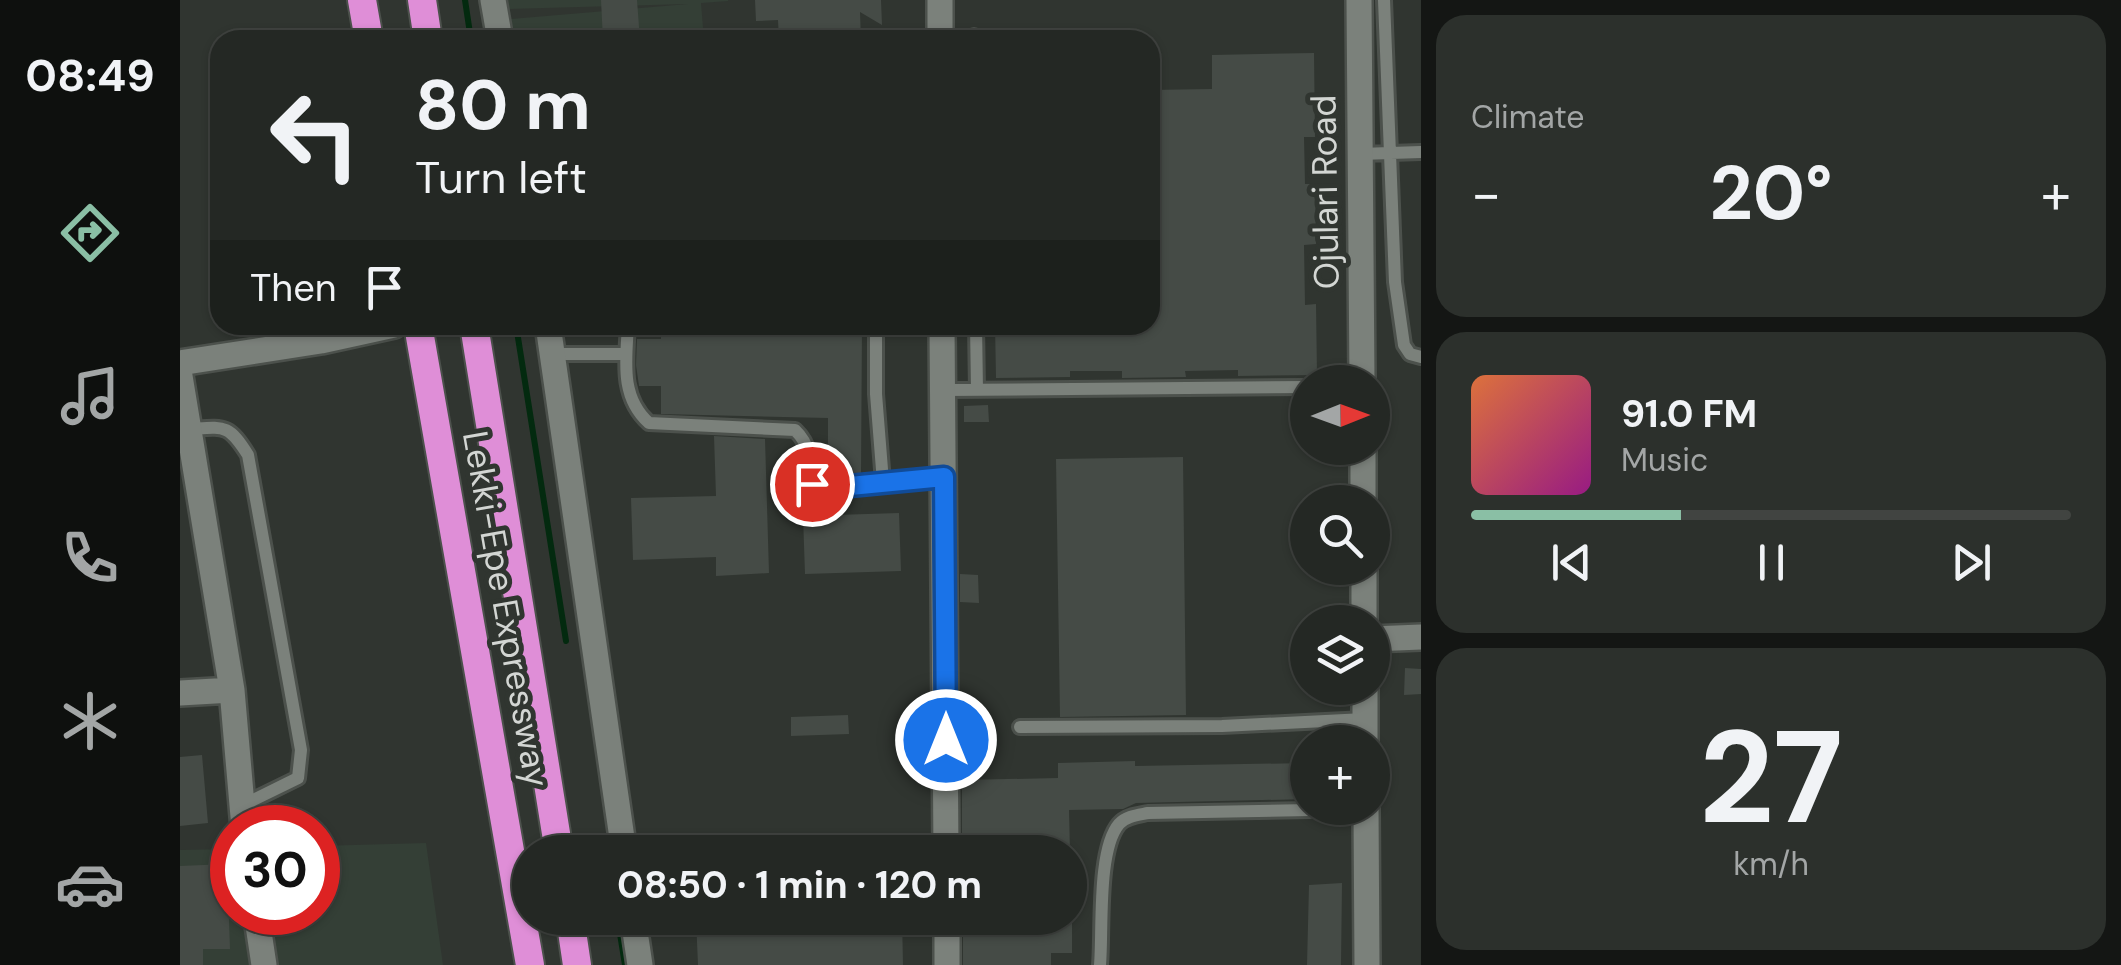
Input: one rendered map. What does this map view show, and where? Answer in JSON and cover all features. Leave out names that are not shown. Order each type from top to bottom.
[{"type":"highway","points":[[362,0],[366,30]]},
{"type":"highway","points":[[422,0],[426,30]]},
{"type":"highway","name":"Lekki-Epe Expressway","points":[[420,335],[530,965]]},
{"type":"highway","name":"Lekki-Epe Expressway","points":[[476,335],[556,835]]},
{"type":"highway","points":[[573,935],[577,965]]},
{"type":"street","points":[[493,0],[498,30]]},
{"type":"street","points":[[940,0],[940,30]]},
{"type":"street","name":"Ojulari Road","points":[[1358,365],[1359,0]]},
{"type":"street","points":[[180,363],[350,335]]},
{"type":"street","points":[[549,335],[622,835]]},
{"type":"street","points":[[942,335],[946,835]]},
{"type":"street","points":[[181,393],[232,690],[241,805]]},
{"type":"street","points":[[1390,638],[1421,637]]},
{"type":"street","points":[[180,692],[232,690]]},
{"type":"street","points":[[1366,825],[1367,965]]},
{"type":"street","points":[[259,935],[264,965]]},
{"type":"street","points":[[636,935],[640,965]]},
{"type":"street","points":[[947,935],[947,965]]},
{"type":"lane","points":[[1384,0],[1396,282],[1404,344],[1410,354],[1421,357]]},
{"type":"lane","points":[[1360,154],[1421,152]]},
{"type":"lane","points":[[627,335],[627,394],[648,423],[796,430],[805,439],[812,484],[829,488],[944,477]]},
{"type":"lane","points":[[876,335],[883,482]]},
{"type":"lane","points":[[976,335],[976,390]]},
{"type":"lane","points":[[552,354],[626,354]]},
{"type":"lane","points":[[943,390],[1290,388]]},
{"type":"lane","points":[[188,429],[222,427],[233,431],[248,456],[301,750],[298,778],[259,805]]},
{"type":"lane","points":[[1020,726],[1290,728]]},
{"type":"lane","points":[[1100,965],[1108,851],[1120,823],[1148,813],[1290,810]]},
{"type":"shaded area","points":[[505,0],[728,0],[701,3],[703,30],[512,30],[511,19],[688,4],[506,9]]},
{"type":"shaded area","points":[[426,843],[443,965],[180,965],[180,850],[210,849],[210,935],[340,935],[340,845]]},
{"type":"building","points":[[601,0],[637,0],[639,30],[602,30]]},
{"type":"building","points":[[755,0],[881,0],[882,25],[860,12],[861,30],[778,30],[778,20],[756,21]]},
{"type":"building","points":[[1314,53],[1315,137],[1304,137],[1305,184],[1315,184],[1316,244],[1304,245],[1305,305],[1316,304],[1317,365],[1290,365],[1290,375],[1238,376],[1238,370],[1185,371],[1186,377],[1122,378],[1122,371],[1070,371],[1070,377],[996,378],[995,335],[1160,335],[1160,90],[1212,89],[1212,55]]},
{"type":"building","points":[[661,335],[862,335],[861,474],[828,478],[828,418],[661,414],[661,386],[639,386],[636,365],[637,339],[661,339]]},
{"type":"building","points":[[988,405],[989,422],[964,422],[964,406]]},
{"type":"building","points":[[714,436],[765,439],[769,573],[716,576],[716,557],[633,560],[631,498],[716,496]]},
{"type":"building","points":[[1183,457],[1186,715],[1060,717],[1056,459]]},
{"type":"building","points":[[899,513],[901,571],[805,574],[803,516]]},
{"type":"building","points":[[960,574],[978,575],[979,603],[960,602]]},
{"type":"building","points":[[1405,668],[1421,669],[1421,694],[1404,695]]},
{"type":"building","points":[[848,715],[849,734],[791,736],[791,717]]},
{"type":"building","points":[[202,755],[208,823],[180,826],[180,757]]},
{"type":"building","points":[[1058,763],[1290,763],[1290,799],[1136,803],[1123,809],[1069,810],[1070,835],[962,835],[962,780],[1058,778]]},
{"type":"building","points":[[210,865],[210,935],[230,935],[230,949],[203,949],[203,965],[180,965],[180,866]]},
{"type":"building","points":[[1342,883],[1341,965],[1307,965],[1309,885]]},
{"type":"building","points":[[697,935],[902,935],[903,965],[698,965]]},
{"type":"building","points":[[963,935],[1072,935],[1072,953],[1051,953],[1051,965],[963,965]]},
{"type":"waterway","points":[[465,0],[470,30]]},
{"type":"waterway","points":[[518,335],[566,641]]},
{"type":"waterway","points":[[620,935],[625,965]]},
{"type":"route","points":[[812,484],[829,488],[944,477],[946,740]]}]
